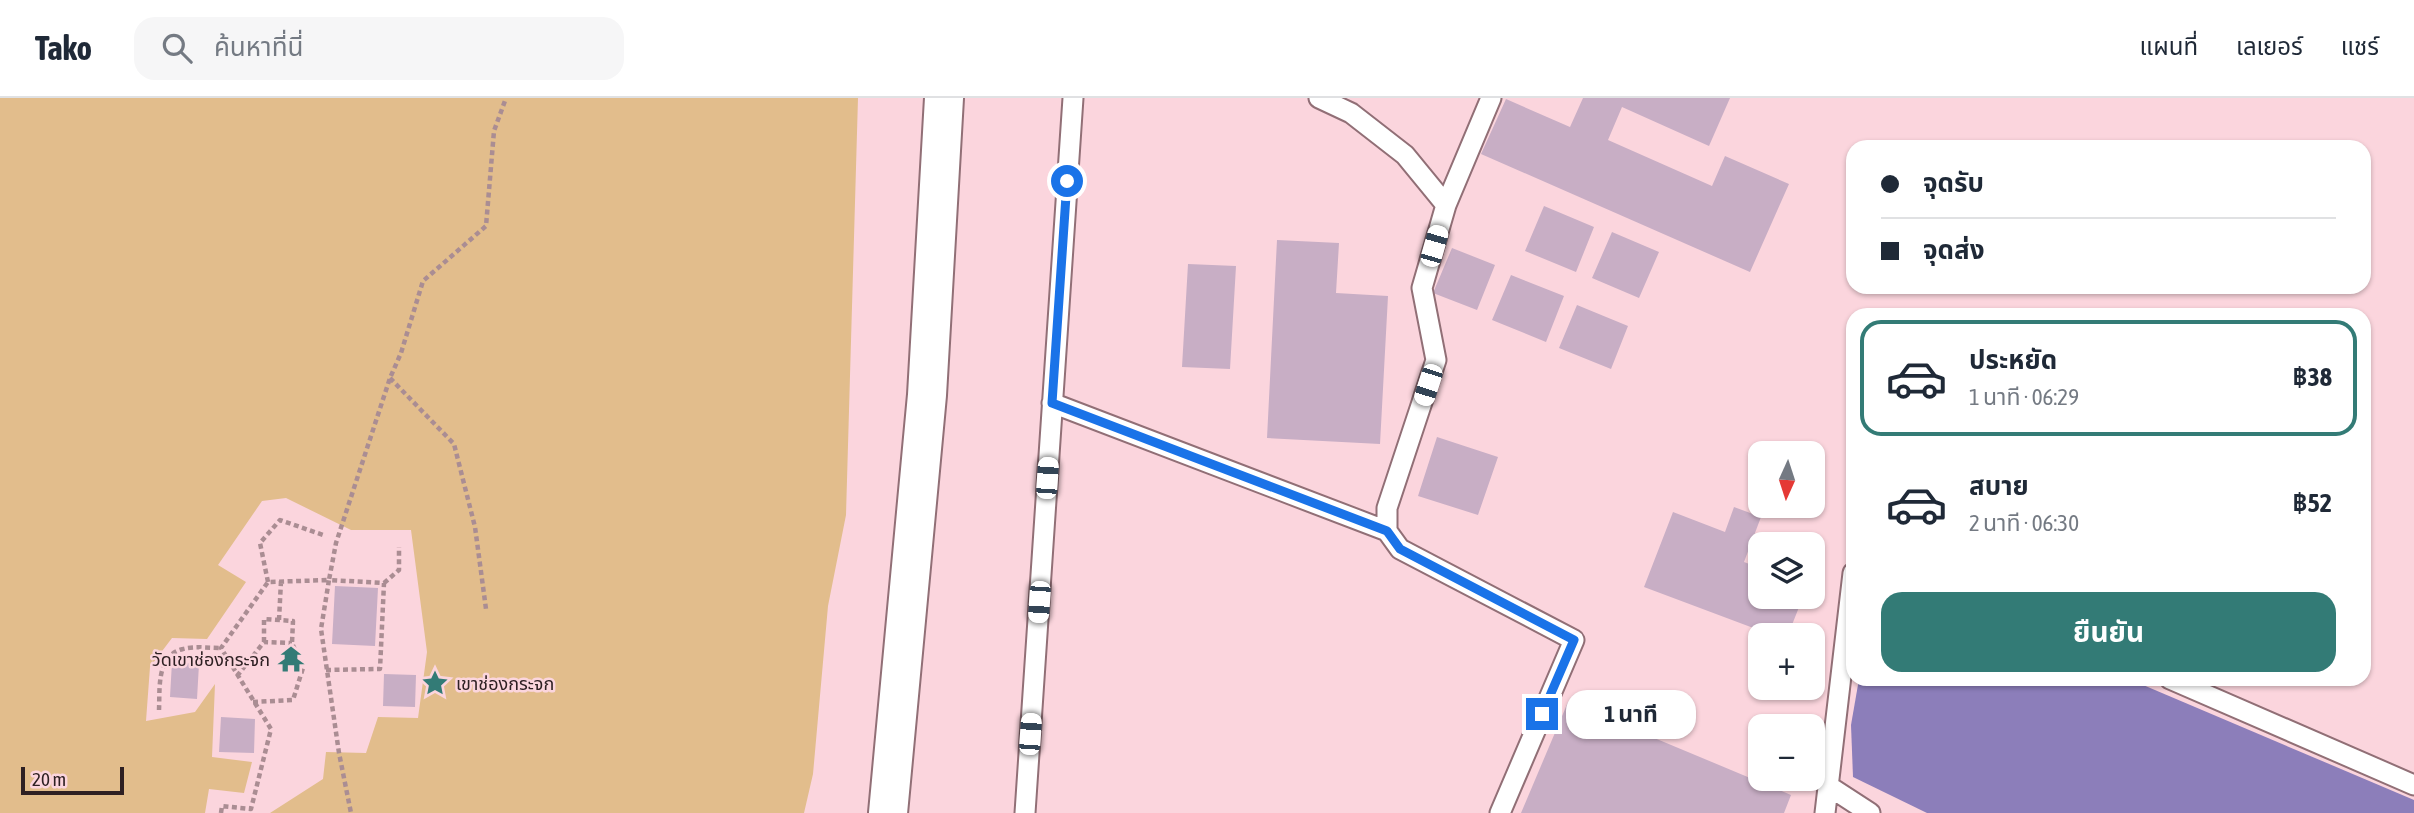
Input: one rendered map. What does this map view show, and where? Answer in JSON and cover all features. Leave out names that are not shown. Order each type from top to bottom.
[{"type":"street","points":[[888,813],[927,396],[944,98]]},
{"type":"lane","points":[[1025,813],[1073,98]]},
{"type":"lane","points":[[1319,98],[1351,113],[1405,155],[1446,205]]},
{"type":"lane","points":[[1387,531],[1387,508],[1436,360],[1422,288],[1446,205],[1491,98]]},
{"type":"lane","points":[[1052,403],[1387,531],[1400,549],[1574,640],[1500,813]]},
{"type":"lane","points":[[1825,813],[1846,638]]},
{"type":"lane","points":[[2185,686],[2414,785]]},
{"type":"lane","points":[[1830,787],[1870,813]]},
{"type":"path","points":[[351,813],[321,629],[336,543],[423,281],[486,226],[494,131],[506,98]]},
{"type":"path","points":[[390,378],[454,443],[475,527],[486,609]]},
{"type":"path","points":[[222,648],[268,582],[260,543],[280,520],[323,534]]},
{"type":"path","points":[[268,582],[329,580],[384,583],[399,570],[400,547]]},
{"type":"path","points":[[279,620],[281,581]]},
{"type":"path","points":[[326,670],[380,669],[384,583]]},
{"type":"path","points":[[237,676],[264,642],[264,619],[293,621],[292,643],[303,668],[293,700],[253,702]]},
{"type":"path","points":[[264,642],[292,643]]},
{"type":"path","points":[[221,813],[222,806],[244,811],[251,809],[271,729],[222,648]]},
{"type":"path","points":[[159,710],[162,669],[167,658],[182,649],[222,648]]},
{"type":"shaded area","points":[[0,98],[858,98],[846,515],[828,606],[813,774],[804,813],[270,813],[323,779],[326,752],[366,753],[378,717],[418,718],[427,652],[411,530],[351,530],[286,498],[262,501],[218,565],[246,582],[207,639],[172,638],[150,667],[146,721],[195,712],[215,684],[212,757],[252,762],[244,793],[209,789],[205,813],[0,813]]},
{"type":"shaded area","points":[[1858,686],[2145,686],[2414,800],[2414,813],[1927,813],[1853,777],[1851,725]]},
{"type":"building","points":[[1583,98],[1730,98],[1709,146],[1622,107],[1608,140],[1712,186],[1725,156],[1789,184],[1750,272],[1481,154],[1506,99],[1570,127]]},
{"type":"building","points":[[1544,206],[1594,227],[1576,272],[1525,251]]},
{"type":"building","points":[[1612,232],[1659,252],[1639,298],[1592,278]]},
{"type":"building","points":[[1277,240],[1339,243],[1336,293],[1388,296],[1380,444],[1267,438]]},
{"type":"building","points":[[1452,248],[1495,265],[1477,310],[1433,293]]},
{"type":"building","points":[[1188,264],[1236,266],[1230,369],[1182,367]]},
{"type":"building","points":[[1511,275],[1564,296],[1546,342],[1492,320]]},
{"type":"building","points":[[1577,305],[1628,326],[1611,369],[1559,348]]},
{"type":"building","points":[[1437,437],[1498,457],[1478,515],[1418,496]]},
{"type":"building","points":[[1734,507],[1748,512],[1748,518],[1761,518],[1755,532],[1748,532],[1748,551],[1744,562],[1748,564],[1748,609],[1798,609],[1793,623],[1748,623],[1748,626],[1644,587],[1673,512],[1725,532]]},
{"type":"building","points":[[335,586],[378,588],[375,646],[332,644]]},
{"type":"building","points":[[172,662],[199,664],[197,699],[170,697]]},
{"type":"building","points":[[384,674],[416,675],[415,707],[383,706]]},
{"type":"building","points":[[1568,702],[1748,777],[1748,791],[1781,791],[1791,795],[1784,813],[1521,813]]},
{"type":"building","points":[[221,717],[255,719],[254,753],[219,752]]},
{"type":"place","name":"วัดเขาช่องกระจก","points":[[291,659]]},
{"type":"place","name":"เขาช่องกระจก","points":[[435,683]]},
{"type":"route","points":[[1067,181],[1052,403],[1387,531],[1400,549],[1574,640],[1542,714]]}]
